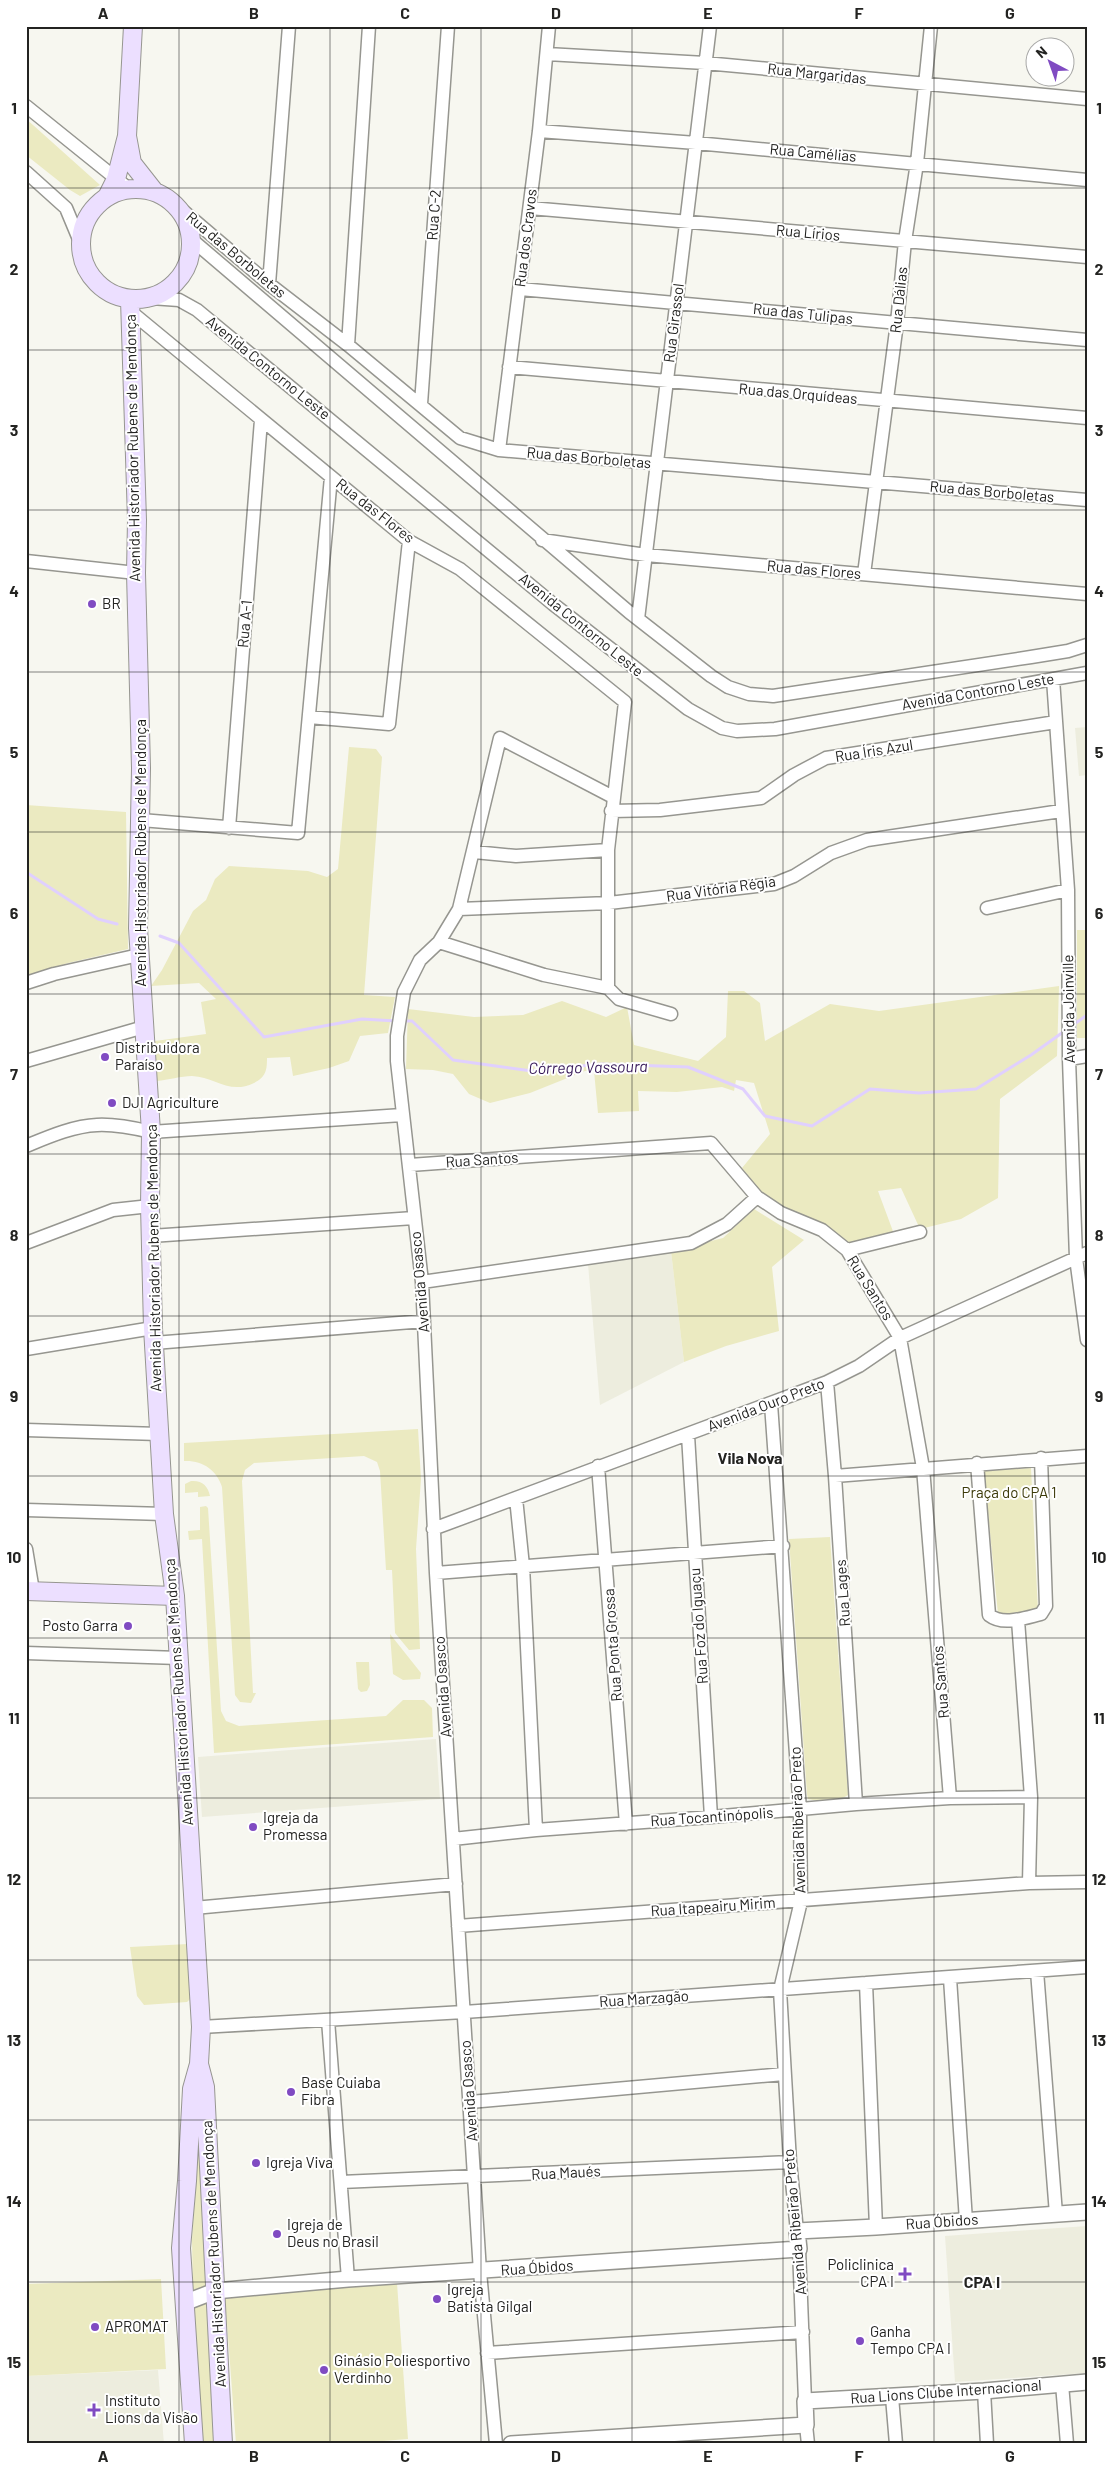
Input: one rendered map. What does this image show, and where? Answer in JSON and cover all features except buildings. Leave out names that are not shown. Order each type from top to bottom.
[{"type":"main road","name":"Avenida Historiador Rubens de Mendonça","points":[[130,306],[95,282],[87,270],[81,244],[82,234],[89,216],[122,184],[127,136],[133,26]]},
{"type":"main road","name":"Avenida Historiador Rubens de Mendonça","points":[[127,136],[132,163],[154,191]]},
{"type":"main road","name":"Avenida Historiador Rubens de Mendonça","points":[[122,184],[154,191],[175,204],[184,216],[191,239],[189,263],[180,278],[167,290],[130,306]]},
{"type":"main road","name":"Avenida Historiador Rubens de Mendonça","points":[[130,306],[137,520],[136,573],[141,820],[139,955],[152,1132],[150,1206],[153,1336],[164,1514],[175,1596],[201,2027],[199,2064],[192,2089],[181,2248],[194,2444]]},
{"type":"main road","points":[[30,1591],[175,1596]]},
{"type":"main road","name":"Avenida Historiador Rubens de Mendonça","points":[[199,2064],[205,2087],[223,2444]]},
{"type":"main road","points":[[187,2181],[196,2182],[211,2191]]},
{"type":"street","points":[[269,284],[289,26]]},
{"type":"street","points":[[348,345],[369,26]]},
{"type":"street","name":"Rua C-2","points":[[420,404],[448,26]]},
{"type":"street","name":"Rua dos Cravos","points":[[499,450],[530,208],[549,26]]},
{"type":"street","name":"Rua Girassol","points":[[638,619],[710,26]]},
{"type":"street","name":"Rua Dálias","points":[[864,574],[897,323],[904,241],[917,163],[931,26]]},
{"type":"street","name":"Rua Margaridas","points":[[547,54],[705,63],[1087,99]]},
{"type":"street","points":[[26,106],[122,184]]},
{"type":"street","name":"Rua Camélias","points":[[539,131],[696,143],[1087,180]]},
{"type":"street","points":[[26,172],[50,191],[66,208],[81,244]]},
{"type":"street","name":"Rua das Borboletas","points":[[175,204],[269,284],[348,345],[460,438],[499,450],[657,465],[1087,500]]},
{"type":"street","name":"Rua Lírios","points":[[530,208],[1087,257]]},
{"type":"street","name":"Avenida Contorno Leste","points":[[191,239],[542,540],[638,619],[728,687],[749,694],[773,696],[1031,658],[1087,646]]},
{"type":"street","name":"Rua das Tulipas","points":[[520,289],[676,301],[1087,340]]},
{"type":"street","name":"Avenida Contorno Leste","points":[[152,298],[179,300],[198,310],[510,569],[644,676],[688,710],[722,728],[747,731],[775,728],[1087,673]]},
{"type":"street","name":"Rua das Flores","points":[[130,306],[261,420],[409,540],[460,569],[626,702],[613,797]]},
{"type":"street","name":"Rua das Orquídeas","points":[[509,367],[887,402],[1087,418]]},
{"type":"street","name":"Rua A-1","points":[[229,828],[261,420]]},
{"type":"street","points":[[141,820],[298,833],[331,477]]},
{"type":"street","points":[[309,717],[389,724],[409,540]]},
{"type":"street","name":"Rua das Flores","points":[[542,540],[646,555],[1087,594]]},
{"type":"street","points":[[26,561],[136,573]]},
{"type":"street","name":"Avenida Joinville","points":[[1053,679],[1068,890],[1069,1059],[1087,1340]]},
{"type":"street","name":"Rua Íris Azul","points":[[611,811],[660,810],[761,798],[794,775],[826,758],[1056,722]]},
{"type":"street","name":"Avenida Osasco","points":[[496,2444],[480,2272],[433,1529],[422,1282],[397,1061],[399,1028],[404,992],[420,960],[439,942],[459,909],[500,738],[613,797]]},
{"type":"street","points":[[608,988],[608,850],[613,797]]},
{"type":"street","name":"Rua Vitória Régia","points":[[459,909],[609,903],[774,884],[794,876],[831,853],[867,840],[1061,811]]},
{"type":"street","points":[[474,852],[516,856],[608,850]]},
{"type":"street","points":[[987,908],[1068,890]]},
{"type":"street","points":[[439,942],[544,975],[608,988],[619,999],[671,1014]]},
{"type":"street","points":[[26,984],[54,974],[139,955]]},
{"type":"street","points":[[26,1061],[144,1028]]},
{"type":"street","points":[[1069,1059],[1087,1056]]},
{"type":"street","points":[[26,1146],[59,1133],[97,1125],[129,1127],[152,1132],[402,1115]]},
{"type":"street","name":"Rua Santos","points":[[410,1165],[711,1143],[758,1197],[781,1213],[822,1230],[846,1250],[900,1338],[923,1468],[950,1798]]},
{"type":"street","points":[[422,1282],[691,1243],[727,1224],[758,1197]]},
{"type":"street","points":[[26,1243],[113,1210],[150,1206]]},
{"type":"street","points":[[151,1236],[414,1218]]},
{"type":"street","points":[[846,1250],[920,1232]]},
{"type":"street","name":"Avenida Ouro Preto","points":[[433,1529],[827,1382],[859,1366],[900,1338],[1082,1256]]},
{"type":"street","points":[[26,1349],[153,1336],[424,1321]]},
{"type":"street","name":"Rua Lages","points":[[827,1382],[835,1476],[856,1804]]},
{"type":"street","name":"Avenida Ribeirão Preto","points":[[771,1404],[800,1810],[801,1901],[780,1990],[790,2162],[799,2249],[808,2444]]},
{"type":"street","points":[[26,1430],[159,1434]]},
{"type":"street","name":"Rua Foz do Iguaçu","points":[[688,1435],[711,1817]]},
{"type":"street","points":[[835,1476],[977,1463],[1087,1456]]},
{"type":"street","points":[[977,1463],[989,1615],[996,1620],[1018,1620],[1041,1614],[1046,1606],[1041,1458]]},
{"type":"street","name":"Rua Ponta Grossa","points":[[598,1466],[607,1560],[626,1824]]},
{"type":"street","points":[[516,1498],[523,1566],[536,1830]]},
{"type":"street","points":[[26,1510],[164,1514]]},
{"type":"street","points":[[436,1573],[782,1546]]},
{"type":"street","points":[[26,1549],[30,1591]]},
{"type":"street","points":[[1018,1620],[1030,1797],[1029,1883]]},
{"type":"street","points":[[26,1653],[178,1658]]},
{"type":"street","name":"Rua Tocantinópolis","points":[[453,1839],[536,1830],[856,1804],[950,1798],[1030,1797]]},
{"type":"street","name":"Rua Itapeairu Mirim","points":[[458,1926],[1029,1883],[1087,1882]]},
{"type":"street","points":[[194,1908],[456,1884]]},
{"type":"street","name":"Rua Marzagão","points":[[201,2027],[464,2012],[1087,1967]]},
{"type":"street","points":[[1037,1971],[1056,2214]]},
{"type":"street","points":[[950,1978],[966,2221]]},
{"type":"street","points":[[866,1983],[876,2227]]},
{"type":"street","points":[[328,2020],[348,2280]]},
{"type":"street","points":[[470,2102],[784,2074]]},
{"type":"street","name":"Rua Maués","points":[[341,2182],[790,2162]]},
{"type":"street","name":"Rua Óbidos","points":[[797,2231],[1087,2212]]},
{"type":"street","name":"Rua Óbidos","points":[[184,2303],[215,2292],[348,2280],[799,2249]]},
{"type":"street","points":[[487,2353],[803,2332]]},
{"type":"street","name":"Rua Lions Clube Internacional","points":[[805,2400],[892,2397],[1087,2382]]},
{"type":"street","points":[[1062,2384],[1066,2444]]},
{"type":"street","points":[[984,2391],[987,2444]]},
{"type":"street","points":[[892,2397],[896,2444]]},
{"type":"street","points":[[511,2444],[806,2425]]},
{"type":"shaded area","points":[[1087,727],[1087,775],[1079,776],[1075,728]]},
{"type":"shaded area","points":[[671,1251],[684,1362],[600,1405],[588,1264]]},
{"type":"shaded area","points":[[436,1739],[440,1799],[202,1817],[198,1757]]},
{"type":"shaded area","points":[[1087,2226],[1087,2373],[955,2382],[945,2236]]},
{"type":"shaded area","name":"Instituto Lions da Visão","points":[[158,2370],[164,2444],[26,2444],[26,2376]]},
{"type":"green space","points":[[26,119],[100,185],[80,196],[26,155]]},
{"type":"green space","points":[[349,747],[376,749],[382,757],[364,995],[395,997],[388,1033],[360,1036],[349,1061],[329,1068],[293,1076],[290,1057],[267,1058],[266,1070],[263,1076],[258,1081],[245,1086],[229,1086],[192,1076],[157,1081],[155,1041],[206,1034],[201,1002],[216,999],[199,983],[151,986],[162,970],[193,911],[206,900],[215,879],[229,866],[308,871],[327,877],[338,869]]},
{"type":"green space","points":[[26,805],[126,812],[128,949],[68,963],[26,977]]},
{"type":"green space","points":[[1077,930],[1087,930],[1087,1038],[1077,1038]]},
{"type":"green space","points":[[1059,986],[1057,1056],[1000,1099],[998,1198],[961,1219],[920,1229],[901,1188],[878,1191],[894,1234],[848,1246],[825,1226],[784,1207],[762,1193],[742,1168],[770,1134],[754,1083],[736,1080],[734,1091],[722,1087],[677,1092],[638,1091],[639,1111],[598,1113],[594,1071],[585,1071],[530,1093],[490,1103],[469,1094],[453,1074],[433,1070],[406,1069],[408,1009],[474,1017],[523,1015],[562,1001],[606,1017],[627,1007],[634,1045],[698,1061],[726,1037],[728,991],[744,991],[760,1003],[765,1041],[830,1004],[879,1011]]},
{"type":"green space","points":[[754,1209],[804,1240],[772,1267],[779,1331],[726,1346],[684,1362],[671,1251],[723,1238]]},
{"type":"green space","points":[[418,1429],[421,1479],[416,1549],[420,1649],[409,1650],[395,1633],[392,1570],[386,1570],[380,1471],[377,1462],[364,1456],[254,1463],[245,1470],[242,1481],[253,1693],[256,1693],[251,1703],[240,1702],[235,1695],[222,1487],[213,1471],[208,1467],[197,1462],[184,1461],[184,1443]]},
{"type":"green space","name":"Praça do CPA 1","points":[[1031,1468],[1038,1611],[998,1614],[984,1471]]},
{"type":"green space","points":[[191,1481],[204,1484],[210,1496],[198,1497],[198,1492],[185,1493],[185,1484]]},
{"type":"green space","points":[[206,1506],[208,1508],[221,1711],[226,1721],[239,1726],[386,1716],[403,1700],[424,1700],[432,1708],[433,1737],[214,1753],[202,1539],[189,1540],[188,1531],[200,1530],[200,1507]]},
{"type":"green space","points":[[830,1537],[848,1795],[834,1800],[817,1801],[808,1799],[807,1794],[789,1539]]},
{"type":"green space","points":[[390,1634],[421,1673],[420,1679],[403,1680],[393,1674]]},
{"type":"green space","points":[[356,1662],[369,1662],[370,1685],[367,1691],[361,1692],[358,1689]]},
{"type":"green space","points":[[188,1944],[190,1999],[187,2002],[144,2005],[137,1996],[130,1947]]},
{"type":"green space","points":[[198,2140],[208,2285],[193,2290],[192,2240]]},
{"type":"green space","name":"APROMAT","points":[[161,2279],[166,2369],[26,2376],[26,2284]]},
{"type":"green space","points":[[397,2283],[408,2439],[345,2444],[236,2444],[225,2296]]},
{"type":"green space","points":[[208,2303],[218,2444],[203,2444],[194,2311],[196,2306]]},
{"type":"waterway","name":"Córrego Vassoura","points":[[26,872],[98,919],[117,924]]},
{"type":"waterway","name":"Córrego Vassoura","points":[[160,936],[179,943],[264,1037],[362,1019],[396,1021]]},
{"type":"waterway","name":"Córrego Vassoura","points":[[1073,1025],[1087,1015]]},
{"type":"waterway","name":"Córrego Vassoura","points":[[402,1021],[412,1021],[453,1060],[532,1071],[601,1064],[688,1067],[743,1089],[765,1116],[812,1126],[870,1089],[919,1093],[976,1089],[1031,1055],[1066,1030]]},
{"type":"place","name":"BR","points":[[92,604]]},
{"type":"place","name":"Distribuidora Paraíso","points":[[105,1057]]},
{"type":"place","name":"DJI Agriculture","points":[[112,1103]]},
{"type":"place","name":"Posto Garra","points":[[128,1626]]},
{"type":"place","name":"Igreja da Promessa","points":[[253,1827]]},
{"type":"place","name":"Base Cuiaba Fibra","points":[[291,2092]]},
{"type":"place","name":"Igreja Viva","points":[[256,2163]]},
{"type":"place","name":"Igreja de Deus no Brasil","points":[[277,2234]]},
{"type":"place","name":"Policlinica CPA I","points":[[905,2274]]},
{"type":"place","name":"Igreja Batista Gilgal","points":[[437,2299]]},
{"type":"place","name":"APROMAT","points":[[95,2327]]},
{"type":"place","name":"Ganha Tempo CPA I","points":[[860,2341]]},
{"type":"place","name":"Ginásio Poliesportivo Verdinho","points":[[324,2370]]},
{"type":"place","name":"Instituto Lions da Visão","points":[[94,2410]]},
{"type":"district","name":"Vila Nova","points":[[750,1458]]},
{"type":"district","name":"CPA I","points":[[982,2282]]}]
